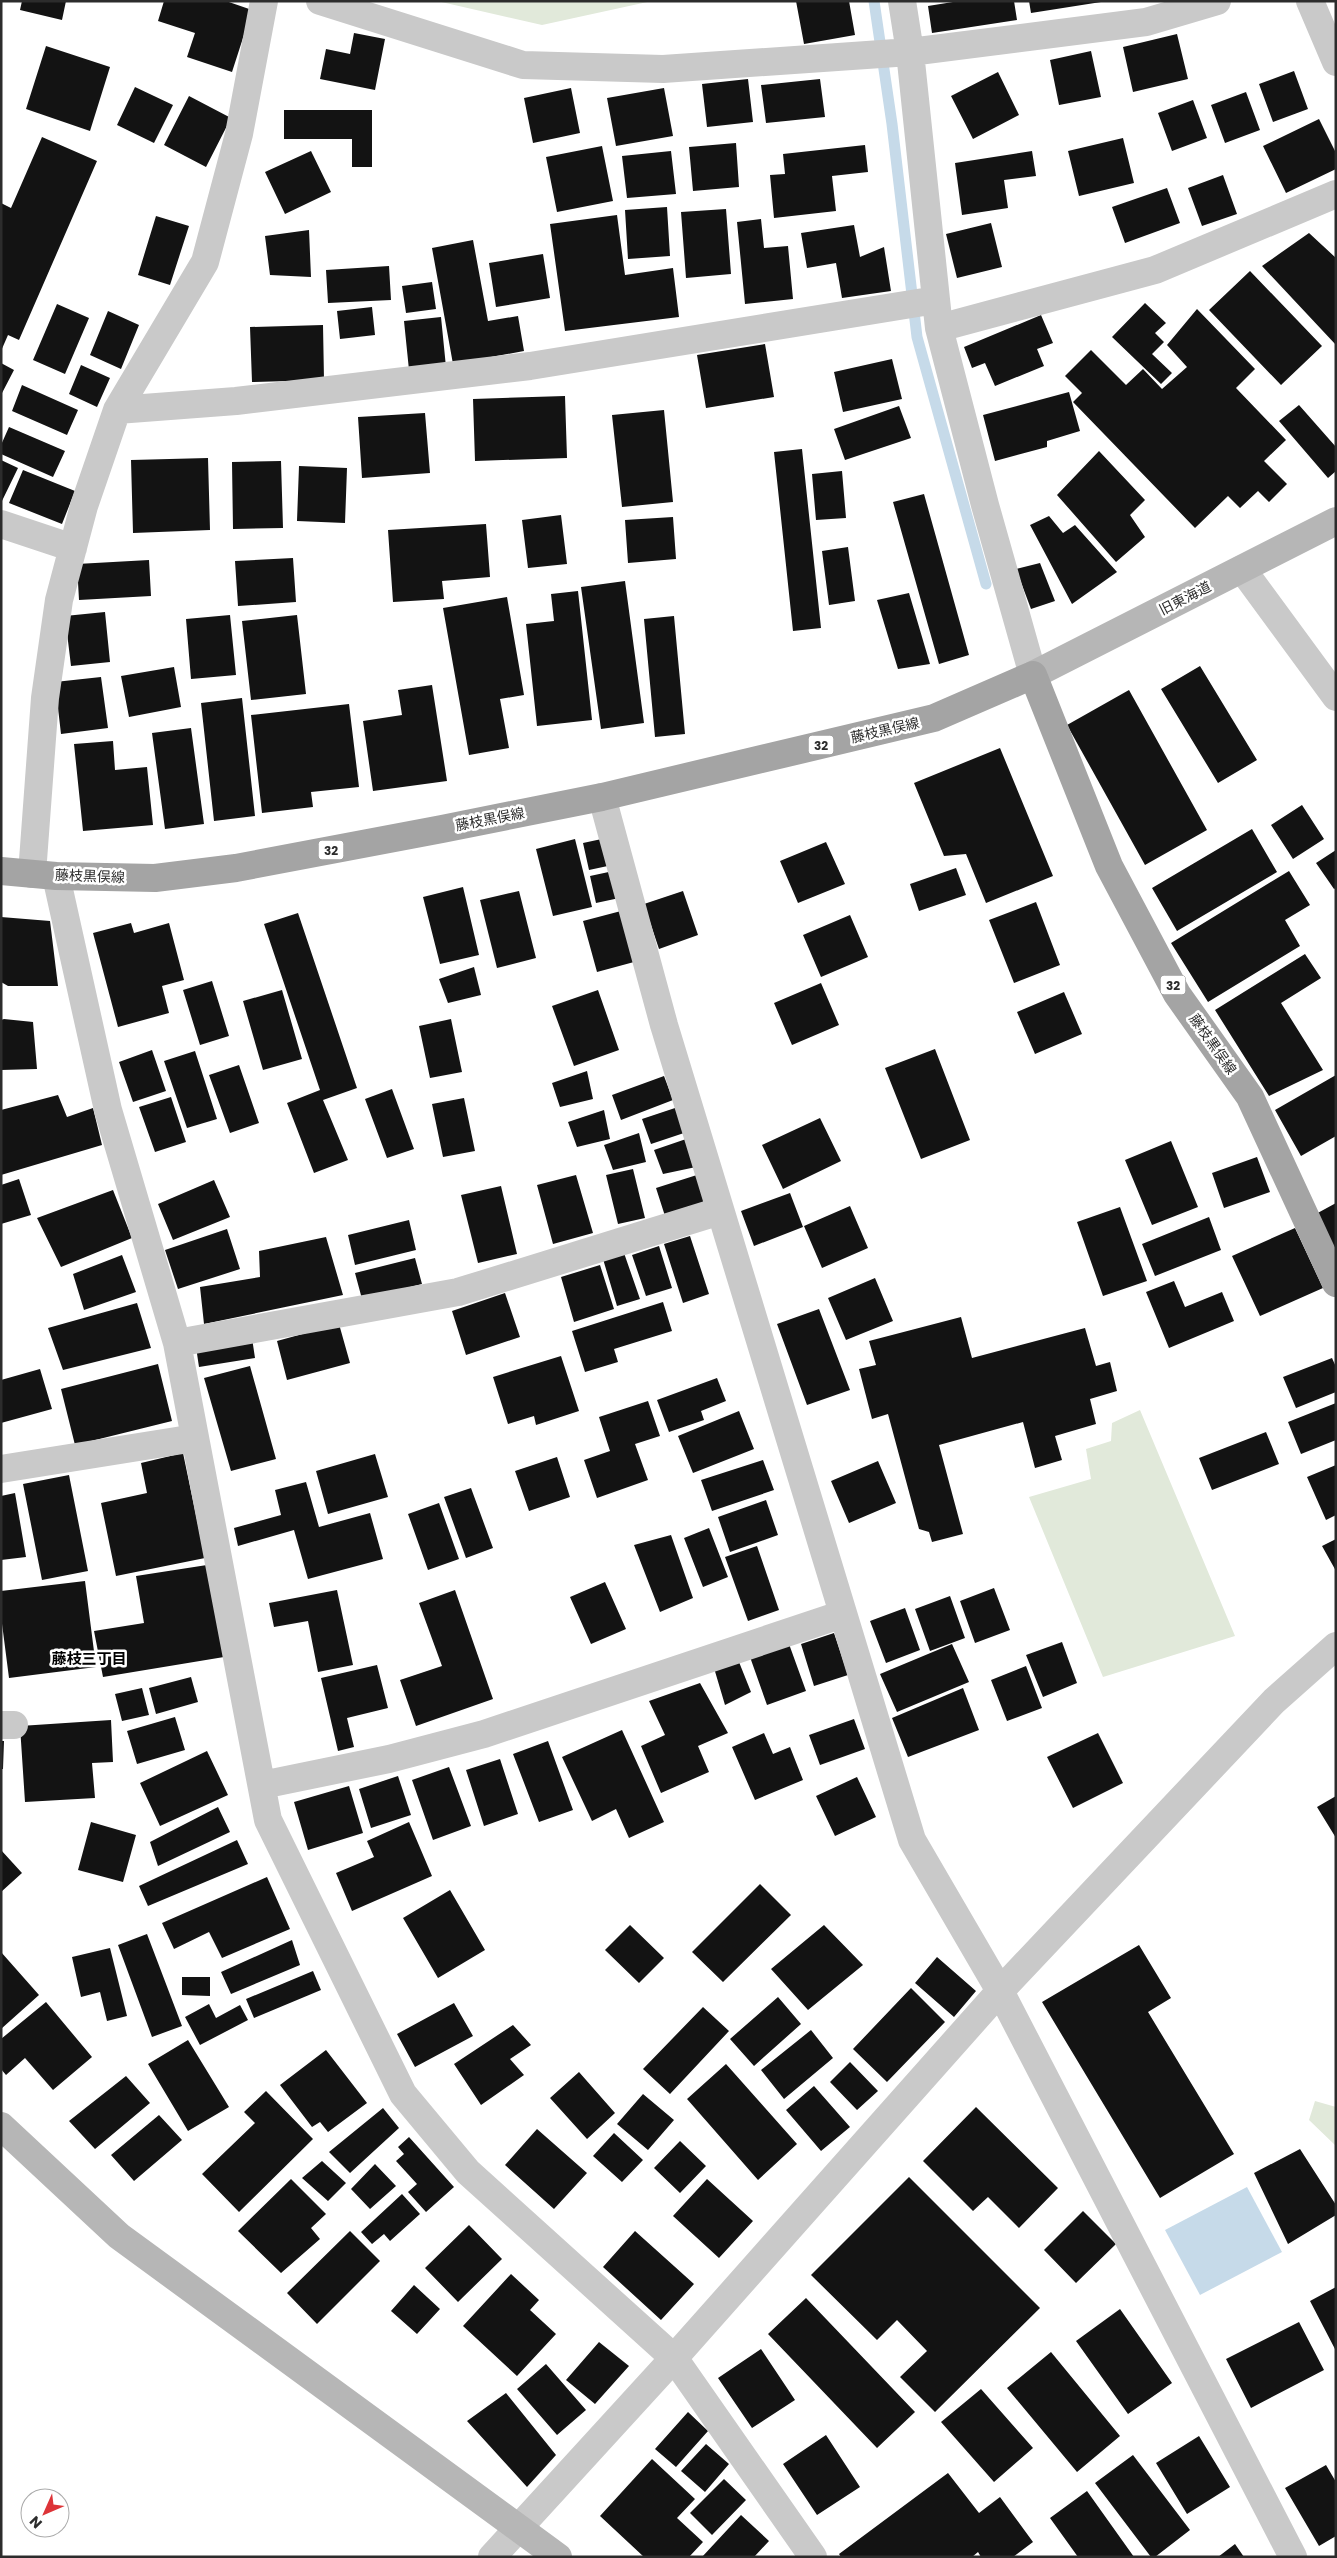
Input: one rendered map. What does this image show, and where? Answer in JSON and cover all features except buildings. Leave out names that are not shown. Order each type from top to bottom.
[{"type":"main road","name":"藤枝黒俣線","points":[[1,871],[44,875],[155,878],[236,868],[602,797],[934,718],[1033,675],[1109,866],[1177,994],[1250,1096],[1336,1283]]},
{"type":"street","points":[[264,1],[239,134],[205,262],[116,410],[84,506],[59,600],[45,698],[44,875],[108,1110],[177,1343],[268,1820],[404,2094],[468,2172],[674,2358],[813,2557]]},
{"type":"street","points":[[320,1],[523,65],[663,69],[910,52],[1146,22],[1217,1]]},
{"type":"street","points":[[902,1],[910,52],[939,328],[985,506],[1033,675]]},
{"type":"street","points":[[1310,1],[1336,62]]},
{"type":"street","points":[[939,328],[1155,270],[1336,194]]},
{"type":"street","points":[[116,410],[236,401],[530,366],[936,300]]},
{"type":"street","name":"旧東海道","points":[[1033,675],[1336,521]]},
{"type":"street","points":[[1,524],[73,548]]},
{"type":"street","points":[[1242,569],[1336,697]]},
{"type":"street","points":[[602,797],[664,1025],[912,1840],[1000,1991],[1293,2557]]},
{"type":"street","points":[[177,1343],[458,1292],[720,1211]]},
{"type":"street","points":[[1,1469],[195,1438]]},
{"type":"street","points":[[262,1785],[390,1759],[484,1734],[843,1614]]},
{"type":"street","points":[[492,2557],[674,2358],[1000,1991],[1274,1701],[1336,1646]]},
{"type":"street","points":[[1,2126],[119,2236],[558,2557]]},
{"type":"green space","points":[[437,1],[652,1],[542,25]]},
{"type":"green space","points":[[1140,1410],[1235,1636],[1103,1677],[1029,1497],[1091,1479],[1086,1449],[1111,1441],[1112,1423]]},
{"type":"green space","points":[[1315,2101],[1336,2107],[1336,2146],[1309,2120]]},
{"type":"water","points":[[1247,2187],[1282,2252],[1200,2295],[1165,2230]]},
{"type":"waterway","points":[[874,1],[892,124],[917,337],[986,584]]},
{"type":"district","name":"藤枝三丁目","points":[[89,1658]]}]
